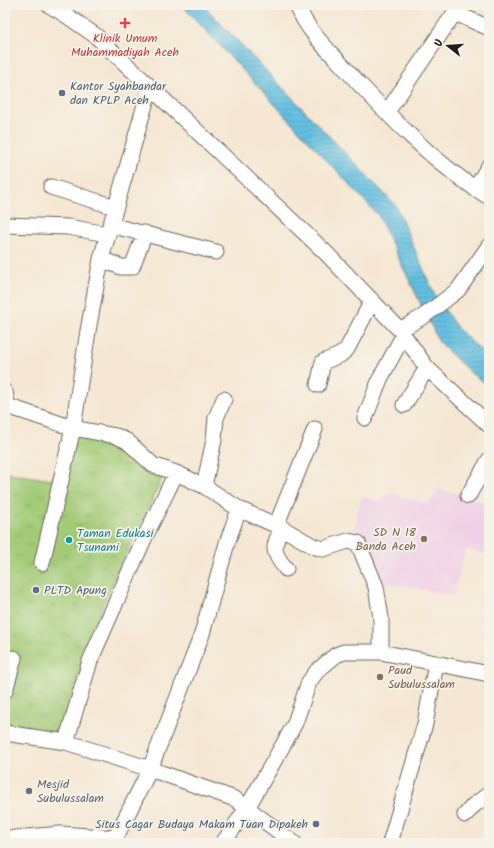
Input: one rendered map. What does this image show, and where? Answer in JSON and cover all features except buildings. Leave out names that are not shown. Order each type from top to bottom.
[{"type":"street","points":[[49,5],[96,36],[319,247],[402,332],[427,368],[489,425]]},
{"type":"street","points":[[296,5],[310,29],[387,112],[436,158],[475,189],[489,197]]},
{"type":"street","points":[[387,112],[457,9],[489,28]]},
{"type":"street","points":[[42,562],[73,428],[101,258],[150,87]]},
{"type":"street","points":[[475,189],[489,166]]},
{"type":"street","points":[[51,187],[115,206]]},
{"type":"street","points":[[5,225],[68,227],[145,233],[216,252]]},
{"type":"street","points":[[101,258],[121,267],[132,267],[145,233]]},
{"type":"street","points":[[365,418],[380,379],[402,332],[458,290],[489,246]]},
{"type":"street","points":[[318,385],[323,362],[340,355],[347,349],[372,300]]},
{"type":"street","points":[[404,405],[427,368]]},
{"type":"street","points":[[5,392],[7,403],[10,407],[73,428],[116,436],[127,441],[153,465],[204,486],[239,509],[279,527],[318,548],[323,549],[348,541],[358,543],[376,587],[381,618],[381,652]]},
{"type":"street","points":[[204,486],[214,440],[216,418],[224,399]]},
{"type":"street","points":[[286,569],[274,550],[276,539],[315,429]]},
{"type":"street","points":[[468,496],[489,460]]},
{"type":"street","points":[[66,742],[90,661],[143,541],[176,474]]},
{"type":"street","points":[[5,839],[61,834],[114,841],[150,769],[202,634],[227,543],[239,509]]},
{"type":"street","points":[[223,843],[247,808],[292,728],[309,682],[317,671],[336,655],[344,652],[381,652],[489,674]]},
{"type":"street","points":[[5,691],[14,658]]},
{"type":"street","points":[[390,843],[425,724],[436,663]]},
{"type":"street","points":[[5,733],[66,742],[221,793],[235,799],[294,843]]},
{"type":"street","points":[[465,815],[474,805],[489,794]]},
{"type":"shaded area","name":"SD N 18 Banda Aceh","points":[[438,488],[489,504],[489,555],[466,549],[453,596],[376,580],[354,528],[362,496],[382,501],[387,492],[429,504]]},
{"type":"green space","name":"Taman Edukasi Tsunami","points":[[67,431],[125,443],[164,474],[105,599],[59,736],[5,729],[5,473],[53,480]]},
{"type":"water","points":[[182,5],[203,5],[396,206],[434,294],[457,328],[489,358],[489,386],[471,373],[439,342],[378,215]]},
{"type":"place","name":"Klinik Umum Muhammadiyah Aceh","points":[[125,23]]},
{"type":"place","name":"Kantor Syahbandar dan KPLP Aceh","points":[[62,93]]},
{"type":"place","name":"SD N 18 Banda Aceh","points":[[424,539]]},
{"type":"place","name":"Taman Edukasi Tsunami","points":[[69,540]]},
{"type":"place","name":"PLTD Apung","points":[[36,590]]},
{"type":"place","name":"Paud Subulussalam","points":[[380,677]]},
{"type":"place","name":"Mesjid Subulussalam","points":[[29,791]]},
{"type":"place","name":"Situs Cagar Budaya Makam Tuan Dipakeh","points":[[316,824]]}]
